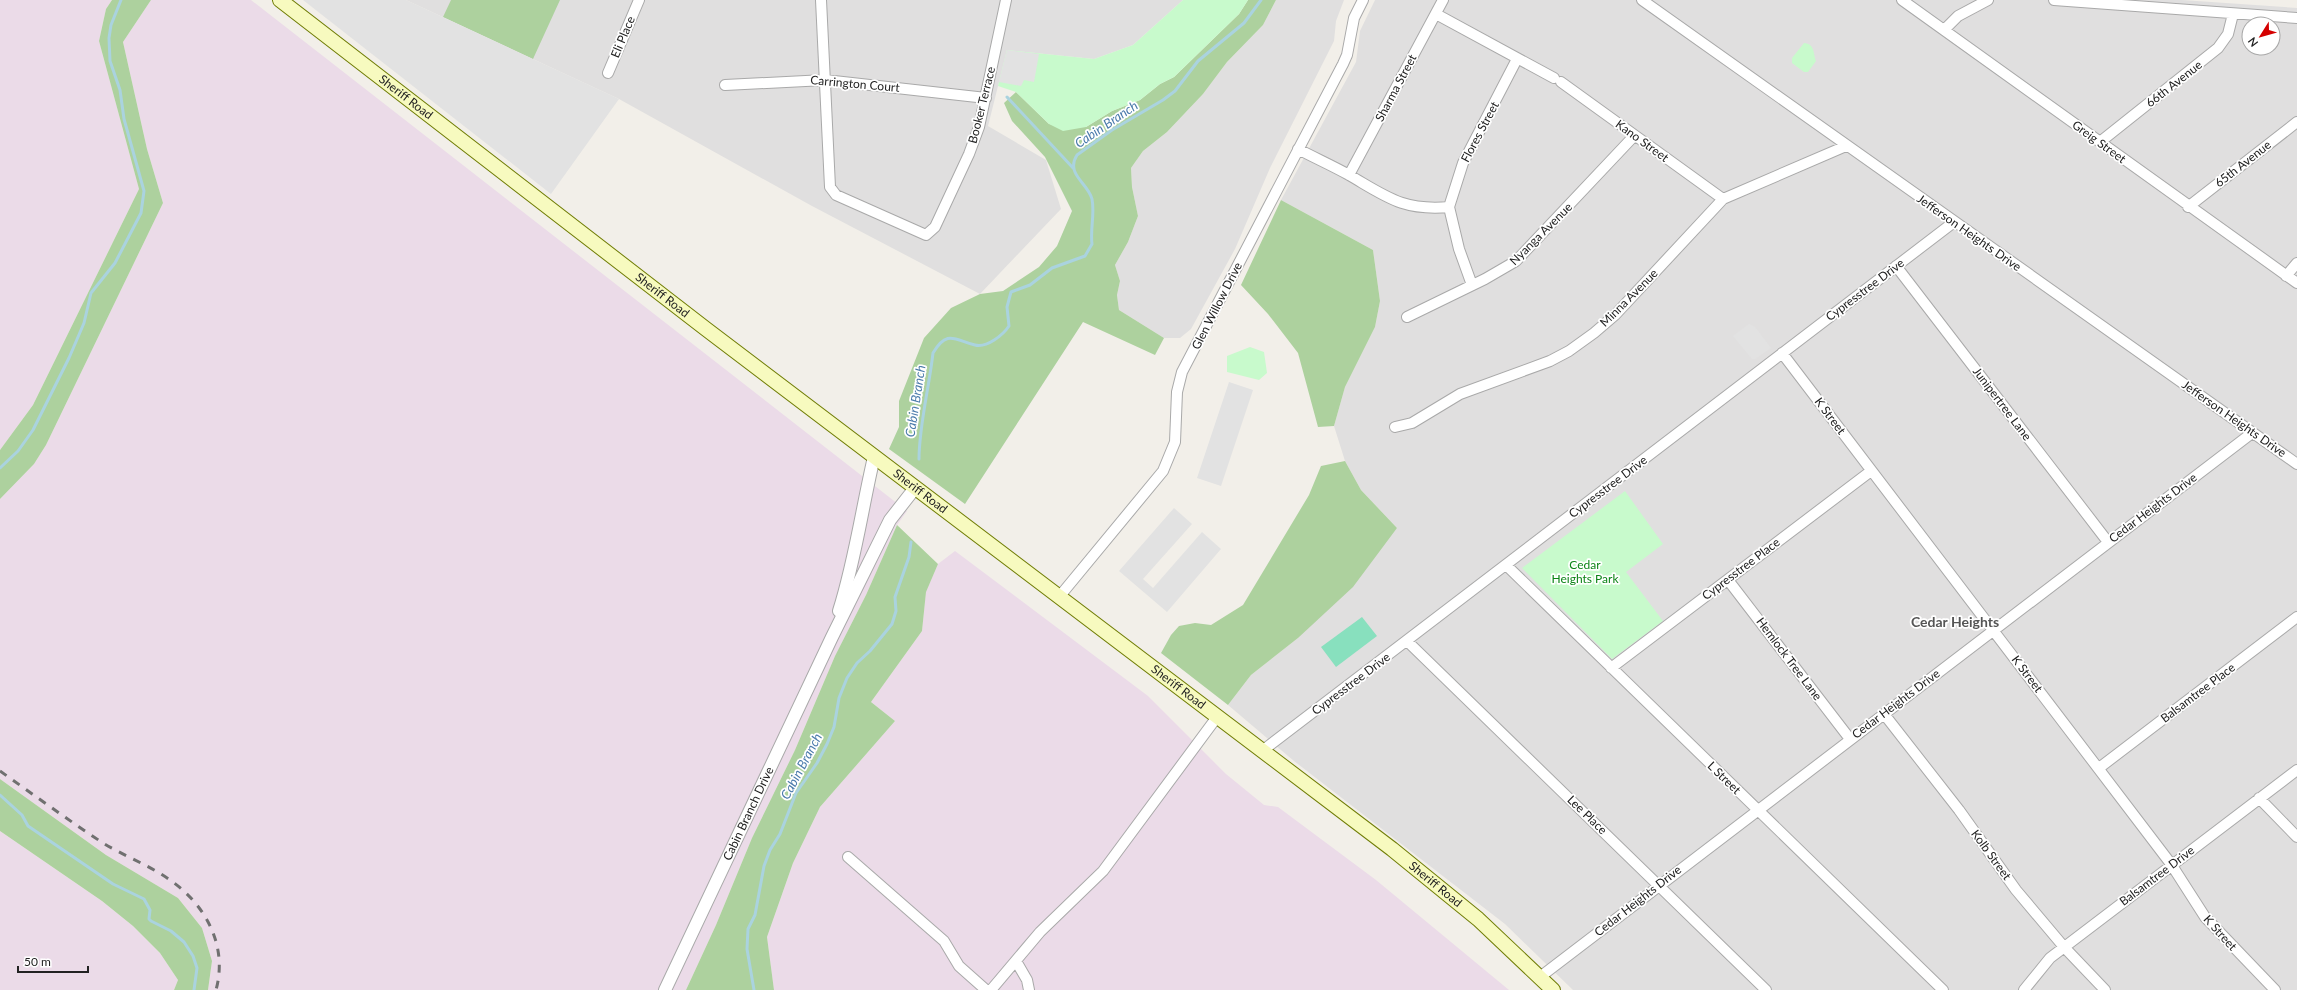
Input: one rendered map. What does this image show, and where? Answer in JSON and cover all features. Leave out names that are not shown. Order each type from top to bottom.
[{"type":"main road","name":"Sheriff Road","points":[[280,0],[706,330],[1440,886],[1553,990]]},
{"type":"street","name":"Eli Place","points":[[608,73],[638,0]]},
{"type":"street","points":[[821,0],[825,80]]},
{"type":"street","name":"Booker Terrace","points":[[825,80],[829,183],[832,191],[836,195],[917,233],[928,235],[935,227],[974,142],[986,98],[1006,0]]},
{"type":"street","name":"Glen Willow Drive","points":[[1059,597],[1154,484],[1169,460],[1176,434],[1177,392],[1180,378],[1343,64],[1349,47],[1354,18],[1363,0]]},
{"type":"street","name":"Sharma Street","points":[[1349,175],[1443,0]]},
{"type":"street","name":"Jefferson Heights Drive","points":[[1642,0],[1846,146],[2297,464]]},
{"type":"street","name":"Greig Street","points":[[1902,0],[2188,207],[2297,283]]},
{"type":"street","points":[[1944,30],[1962,14],[1988,0]]},
{"type":"street","points":[[2054,0],[2112,2],[2233,14],[2297,18]]},
{"type":"street","name":"Kano Street","points":[[1436,14],[1557,80],[1723,199]]},
{"type":"street","name":"66th Avenue","points":[[2100,142],[2218,48],[2228,34],[2233,14]]},
{"type":"street","name":"Flores Street","points":[[1449,207],[1463,163],[1517,59]]},
{"type":"street","name":"Carrington Court","points":[[725,85],[825,80],[986,98]]},
{"type":"street","name":"65th Avenue","points":[[2188,207],[2297,122]]},
{"type":"street","name":"Nyanga Avenue","points":[[1407,317],[1502,270],[1519,258],[1634,136]]},
{"type":"street","name":"Minna Avenue","points":[[1395,427],[1412,423],[1449,400],[1472,388],[1550,361],[1582,341],[1615,315],[1723,199],[1846,146]]},
{"type":"street","points":[[1298,149],[1349,175],[1374,191],[1408,205],[1422,208],[1449,207],[1459,249],[1472,285]]},
{"type":"street","name":"Cypresstree Drive","points":[[1262,751],[1408,641],[1954,222]]},
{"type":"street","points":[[2286,276],[2297,263]]},
{"type":"street","name":"Junipertree Lane","points":[[1896,266],[2108,542]]},
{"type":"street","name":"K Street","points":[[1782,354],[2099,768],[2171,864],[2208,921],[2275,990]]},
{"type":"street","name":"Cedar Heights Drive","points":[[1540,977],[2252,433]]},
{"type":"street","name":"Cabin Branch Drive","points":[[832,636],[852,568],[861,510],[874,457]]},
{"type":"street","name":"Cypresstree Place","points":[[1611,668],[1871,471]]},
{"type":"street","name":"Cabin Branch Drive","points":[[665,990],[832,636],[866,572],[890,520],[915,488]]},
{"type":"street","name":"L Street","points":[[1506,565],[1942,990]]},
{"type":"street","name":"Hemlock Tree Lane","points":[[1728,580],[1850,739]]},
{"type":"street","name":"Balsamtree Place","points":[[2099,768],[2297,617]]},
{"type":"street","name":"Lee Place","points":[[1408,641],[1766,990]]},
{"type":"street","name":"Kolb Street","points":[[1884,714],[1959,810],[2016,890],[2064,947],[2105,990]]},
{"type":"street","points":[[991,990],[1058,913],[1103,870],[1218,717]]},
{"type":"street","name":"Balsamtree Drive","points":[[2024,990],[2043,965],[2064,947],[2171,864],[2297,770]]},
{"type":"street","points":[[2259,798],[2297,837]]},
{"type":"street","points":[[848,857],[944,941],[959,966],[986,990]]},
{"type":"street","points":[[1016,961],[1027,980],[1029,990]]},
{"type":"shaded area","points":[[0,0],[112,0],[106,9],[99,41],[139,189],[33,405],[0,450]]},
{"type":"shaded area","points":[[151,0],[251,0],[907,511],[897,525],[866,595],[835,656],[795,750],[752,838],[716,925],[686,990],[208,990],[212,961],[202,928],[178,898],[106,855],[0,779],[0,499],[34,464],[46,445],[163,203],[147,149],[123,42]]},
{"type":"shaded area","points":[[303,0],[406,0],[619,99],[551,194]]},
{"type":"shaded area","points":[[406,0],[1183,0],[1133,45],[1094,59],[1007,50],[988,126],[1046,160],[1061,209],[980,294],[812,206],[619,99]]},
{"type":"shaded area","points":[[1276,0],[1344,0],[1336,21],[1334,41],[1270,168],[1235,249],[1191,329],[1180,338],[1164,338],[1119,310],[1117,295],[1120,281],[1115,265],[1128,242],[1138,216],[1132,187],[1131,168],[1143,151],[1167,132],[1203,94],[1227,62],[1263,25]]},
{"type":"shaded area","points":[[1375,0],[2182,0],[2297,8],[2297,990],[1573,990],[1505,924],[1294,761],[1228,705],[1251,675],[1298,638],[1397,528],[1361,490],[1345,461],[1334,426],[1345,387],[1375,327],[1380,301],[1373,250],[1281,200],[1356,62],[1360,31]]},
{"type":"shaded area","points":[[1007,50],[1039,54],[1034,82],[1024,80],[1021,86],[999,82]]},
{"type":"shaded area","points":[[1749,324],[1755,327],[1771,348],[1755,359],[1752,359],[1733,336]]},
{"type":"shaded area","points":[[1229,382],[1253,390],[1221,486],[1197,478]]},
{"type":"shaded area","points":[[1174,508],[1192,524],[1143,579],[1153,588],[1202,532],[1221,549],[1167,612],[1119,571]]},
{"type":"shaded area","points":[[955,551],[1148,696],[1226,774],[1264,805],[1278,807],[1376,880],[1509,990],[774,990],[767,937],[793,863],[820,807],[895,721],[871,702],[922,631],[926,591],[938,564]]},
{"type":"shaded area","points":[[0,831],[102,901],[133,926],[160,953],[178,980],[174,990],[0,990]]},
{"type":"green space","points":[[112,0],[151,0],[123,42],[147,149],[163,203],[46,445],[34,464],[0,499],[0,450],[33,405],[139,189],[99,41],[106,9]]},
{"type":"green space","points":[[451,0],[560,0],[533,59],[443,17]]},
{"type":"green space","points":[[1183,0],[1248,0],[1239,14],[1174,77],[1160,84],[1140,100],[1112,111],[1086,127],[1063,131],[1049,124],[1016,92],[998,86],[1007,50],[1094,59],[1133,45]]},
{"type":"green space","points":[[1248,0],[1276,0],[1263,25],[1227,62],[1203,94],[1167,132],[1143,151],[1131,168],[1132,187],[1138,216],[1128,242],[1115,265],[1120,281],[1117,295],[1119,310],[1164,338],[1155,355],[1083,322],[965,504],[889,449],[899,427],[899,401],[924,338],[951,308],[980,294],[1003,291],[1039,267],[1057,246],[1072,211],[1045,157],[1012,121],[1004,103],[1016,92],[1049,124],[1086,127],[1112,111],[1140,100],[1160,84],[1174,77],[1239,14]]},
{"type":"green space","points":[[1804,43],[1812,47],[1816,61],[1808,72],[1804,72],[1792,63],[1792,58]]},
{"type":"green space","points":[[1281,200],[1373,250],[1380,301],[1375,327],[1345,387],[1334,426],[1318,427],[1298,353],[1268,314],[1241,285]]},
{"type":"green space","points":[[1250,347],[1264,352],[1267,373],[1259,380],[1227,372],[1227,356]]},
{"type":"green space","points":[[1345,461],[1361,490],[1397,528],[1353,587],[1298,638],[1251,675],[1228,705],[1161,653],[1171,635],[1179,626],[1195,623],[1211,625],[1243,605],[1309,495],[1321,466]]},
{"type":"green space","name":"Cedar Heights Park","points":[[1625,491],[1663,544],[1626,572],[1663,621],[1612,659],[1522,568]]},
{"type":"green space","points":[[897,525],[938,564],[926,592],[922,631],[871,702],[895,721],[820,807],[793,863],[767,937],[774,990],[686,990],[716,925],[752,838],[795,750],[835,656],[866,595]]},
{"type":"green space","points":[[1362,617],[1377,636],[1336,667],[1321,647]]},
{"type":"green space","points":[[0,779],[106,855],[178,898],[202,928],[212,961],[208,990],[174,990],[178,980],[160,953],[133,926],[102,901],[0,831]]},
{"type":"waterway","points":[[0,468],[18,451],[33,430],[69,358],[84,323],[91,293],[115,263],[141,213],[144,191],[124,119],[120,90],[110,61],[109,38],[111,25],[121,0]]},
{"type":"waterway","name":"Cabin Branch","points":[[919,459],[919,446],[933,353],[938,346],[943,341],[952,338],[975,345],[985,345],[994,340],[1009,326],[1007,307],[1011,292],[1030,285],[1052,268],[1085,256],[1092,244],[1092,199],[1090,193],[1075,173],[1074,162],[1077,155],[1112,130],[1163,100],[1175,91],[1198,61],[1244,23],[1261,0]]},
{"type":"waterway","points":[[1007,97],[1074,169]]},
{"type":"waterway","name":"Cabin Branch","points":[[754,990],[747,949],[748,929],[755,915],[764,866],[770,850],[780,834],[796,793],[817,763],[827,744],[834,727],[839,698],[847,678],[857,663],[870,651],[892,624],[896,611],[895,597],[909,557],[911,542]]},
{"type":"waterway","points":[[0,795],[22,815],[28,826],[113,884],[144,899],[150,910],[149,919],[171,931],[184,942],[193,956],[197,968],[194,990]]},
{"type":"railway","points":[[0,771],[103,843],[154,870],[183,890],[204,914],[216,942],[219,958],[219,974],[216,990]]},
{"type":"district","name":"Cedar Heights","points":[[1955,622]]}]
